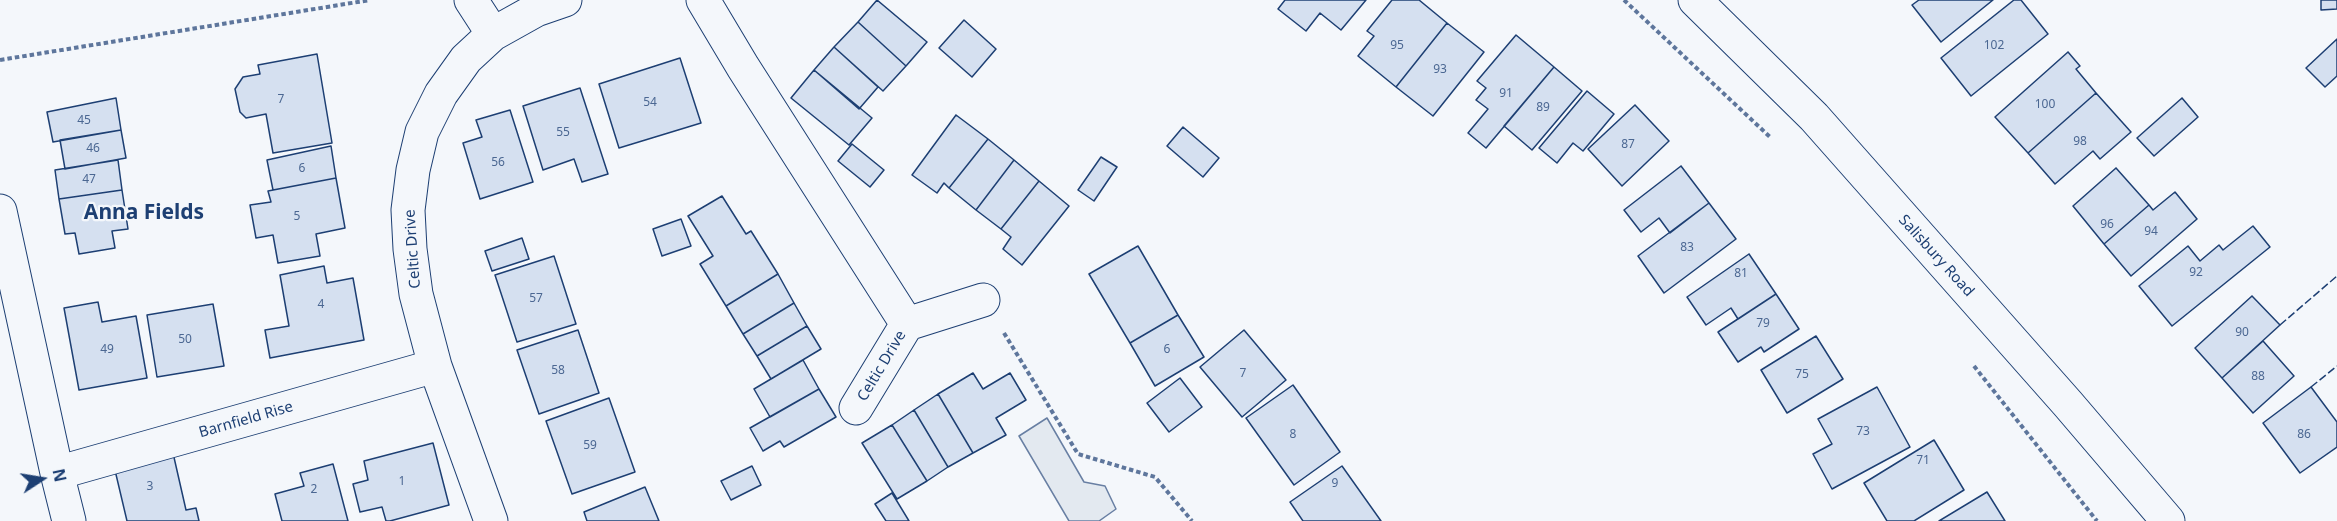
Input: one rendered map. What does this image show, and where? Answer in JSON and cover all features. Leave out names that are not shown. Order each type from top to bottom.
[{"type":"street","points":[[471,0],[493,34]]},
{"type":"street","name":"Celtic Drive","points":[[491,521],[435,366],[416,294],[408,210],[413,170],[423,132],[441,94],[466,59],[493,34],[536,10],[564,0]]},
{"type":"street","name":"Celtic Drive","points":[[703,0],[743,67],[908,324]]},
{"type":"street","name":"Salisbury Road","points":[[1695,0],[1814,117],[2060,395],[2168,521]]},
{"type":"street","points":[[0,211],[69,521]]},
{"type":"street","name":"Celtic Drive","points":[[856,408],[908,324],[983,300]]},
{"type":"street","name":"Barnfield Rise","points":[[57,473],[435,366]]},
{"type":"path","points":[[0,60],[370,0]]},
{"type":"path","points":[[1624,0],[1777,143]]},
{"type":"path","points":[[983,300],[1078,454],[1155,477],[1192,521]]},
{"type":"path","points":[[1973,364],[2097,521]]},
{"type":"shaded area","points":[[1047,418],[1084,482],[1105,486],[1116,509],[1099,521],[1069,521],[1019,436]]},
{"type":"building","points":[[877,0],[927,42],[906,66],[858,22]]},
{"type":"building","points":[[1285,0],[1366,0],[1341,30],[1320,13],[1306,31],[1278,9]]},
{"type":"building","points":[[1392,0],[1419,0],[1447,23],[1396,87],[1358,56],[1374,36],[1367,31]]},
{"type":"building","points":[[1919,0],[1993,0],[1941,42],[1912,5]]},
{"type":"building","points":[[2014,0],[2021,0],[2048,34],[1971,96],[1941,58]]},
{"type":"building","points":[[2321,0],[2337,0],[2337,9],[2321,10]]},
{"type":"building","points":[[964,20],[996,49],[972,77],[939,48]]},
{"type":"building","points":[[858,22],[906,66],[883,91],[834,47]]},
{"type":"building","points":[[1447,23],[1484,52],[1433,116],[1396,87]]},
{"type":"building","points":[[1516,35],[1554,67],[1486,148],[1468,133],[1488,109],[1476,100],[1486,88],[1477,81]]},
{"type":"building","points":[[2337,39],[2337,76],[2325,87],[2306,68]]},
{"type":"building","points":[[834,47],[878,87],[859,109],[814,70]]},
{"type":"building","points":[[2068,52],[2080,66],[2076,69],[2096,93],[2028,153],[1995,117]]},
{"type":"building","points":[[317,54],[332,143],[273,153],[266,114],[246,118],[240,112],[235,89],[243,77],[260,74],[258,65]]},
{"type":"building","points":[[680,58],[701,123],[619,148],[599,84]]},
{"type":"building","points":[[1554,67],[1582,91],[1532,150],[1504,126]]},
{"type":"building","points":[[814,70],[872,118],[849,145],[791,98]]},
{"type":"building","points":[[580,88],[608,174],[582,182],[574,159],[543,170],[523,106]]},
{"type":"building","points":[[1587,91],[1614,114],[1583,151],[1573,143],[1557,163],[1539,148]]},
{"type":"building","points":[[2096,93],[2131,132],[2100,159],[2093,151],[2055,184],[2028,153]]},
{"type":"building","points":[[116,98],[121,130],[53,142],[47,112]]},
{"type":"building","points":[[2182,98],[2198,117],[2154,156],[2137,138]]},
{"type":"building","points":[[1635,105],[1669,141],[1622,186],[1588,149]]},
{"type":"building","points":[[510,110],[533,182],[480,199],[463,143],[482,137],[476,120]]},
{"type":"building","points":[[956,115],[988,139],[949,188],[944,183],[937,193],[912,175]]},
{"type":"building","points":[[1183,127],[1219,158],[1203,177],[1167,146]]},
{"type":"building","points":[[121,130],[126,158],[65,169],[60,140]]},
{"type":"building","points":[[988,139],[1014,160],[976,210],[949,188]]},
{"type":"building","points":[[852,144],[884,170],[870,187],[838,161]]},
{"type":"building","points":[[331,146],[336,178],[273,190],[267,160]]},
{"type":"building","points":[[1101,157],[1117,167],[1094,201],[1078,190]]},
{"type":"building","points":[[118,160],[122,190],[59,199],[55,170]]},
{"type":"building","points":[[1014,160],[1039,181],[1001,229],[976,210]]},
{"type":"building","points":[[1681,166],[1709,203],[1670,233],[1659,218],[1641,232],[1624,210]]},
{"type":"building","points":[[2116,168],[2149,205],[2104,244],[2073,206]]},
{"type":"building","points":[[336,178],[345,228],[316,234],[320,256],[278,263],[273,235],[256,238],[250,205],[271,202],[268,191]]},
{"type":"building","points":[[1039,181],[1069,206],[1022,265],[1003,249],[1011,237],[1001,229]]},
{"type":"building","points":[[122,190],[128,229],[112,231],[115,248],[79,254],[75,233],[65,234],[59,199]]},
{"type":"building","points":[[2175,192],[2197,219],[2131,276],[2104,244],[2149,205],[2153,210]]},
{"type":"building","points":[[722,196],[746,234],[751,231],[778,274],[726,306],[700,264],[713,256],[688,216]]},
{"type":"building","points":[[1709,203],[1736,239],[1664,293],[1638,256]]},
{"type":"building","points":[[681,219],[691,246],[662,256],[653,229]]},
{"type":"building","points":[[2253,226],[2270,247],[2172,326],[2139,286],[2188,246],[2200,261],[2219,245],[2223,250]]},
{"type":"building","points":[[522,238],[529,259],[492,271],[485,251]]},
{"type":"building","points":[[1138,246],[1178,315],[1130,343],[1089,274]]},
{"type":"building","points":[[1749,254],[1776,294],[1738,319],[1731,308],[1706,325],[1687,297]]},
{"type":"building","points":[[554,256],[576,324],[517,342],[495,275]]},
{"type":"building","points":[[324,266],[327,283],[353,278],[364,340],[270,358],[265,330],[289,326],[280,275]]},
{"type":"building","points":[[778,274],[794,303],[743,334],[726,306]]},
{"type":"building","points":[[1776,294],[1799,329],[1764,352],[1761,347],[1738,362],[1718,332]]},
{"type":"building","points":[[2252,296],[2280,325],[2222,378],[2195,348]]},
{"type":"building","points":[[98,302],[102,322],[136,316],[147,378],[79,390],[64,308]]},
{"type":"building","points":[[794,303],[807,326],[757,356],[743,334]]},
{"type":"building","points":[[213,304],[224,366],[157,377],[147,315]]},
{"type":"building","points":[[1178,315],[1204,357],[1155,386],[1130,343]]},
{"type":"building","points":[[807,326],[821,349],[771,379],[757,356]]},
{"type":"building","points":[[578,330],[599,393],[539,414],[517,350]]},
{"type":"building","points":[[1244,330],[1286,380],[1242,417],[1200,367]]},
{"type":"building","points":[[1816,336],[1843,379],[1787,413],[1761,370]]},
{"type":"building","points":[[2263,341],[2294,376],[2253,413],[2222,378]]},
{"type":"building","points":[[803,360],[819,389],[770,417],[754,389]]},
{"type":"building","points":[[973,373],[983,389],[1010,373],[1026,400],[996,418],[1006,435],[973,453],[938,394]]},
{"type":"building","points":[[1180,378],[1202,407],[1169,432],[1147,403]]},
{"type":"building","points":[[1293,385],[1340,452],[1294,485],[1246,418]]},
{"type":"building","points":[[1877,387],[1910,447],[1832,489],[1813,454],[1832,444],[1818,419]]},
{"type":"building","points":[[2311,387],[2337,422],[2337,447],[2300,473],[2263,423]]},
{"type":"building","points":[[819,389],[836,417],[784,447],[780,441],[763,451],[750,428]]},
{"type":"building","points":[[938,394],[973,453],[948,467],[914,410]]},
{"type":"building","points":[[609,398],[635,472],[572,494],[546,421]]},
{"type":"building","points":[[914,410],[948,467],[927,481],[892,425]]},
{"type":"building","points":[[892,425],[927,481],[897,499],[862,443]]},
{"type":"building","points":[[1934,440],[1964,490],[1914,521],[1887,521],[1864,483]]},
{"type":"building","points":[[433,443],[449,505],[390,521],[386,521],[382,507],[360,512],[353,484],[368,480],[364,461]]},
{"type":"building","points":[[173,453],[186,510],[196,508],[199,521],[127,521],[114,466]]},
{"type":"building","points":[[333,464],[348,521],[282,521],[275,494],[304,486],[300,473]]},
{"type":"building","points":[[752,466],[761,485],[731,500],[721,481]]},
{"type":"building","points":[[1342,466],[1381,521],[1303,521],[1290,502]]},
{"type":"building","points":[[645,487],[659,521],[587,521],[584,512]]},
{"type":"building","points":[[1987,492],[2005,521],[1939,521]]},
{"type":"building","points":[[892,493],[909,521],[886,521],[875,504]]},
{"type":"fence","points":[[2280,325],[2337,276]]},
{"type":"fence","points":[[2311,387],[2337,366]]},
{"type":"district","name":"Anna Fields","points":[[144,213]]}]
